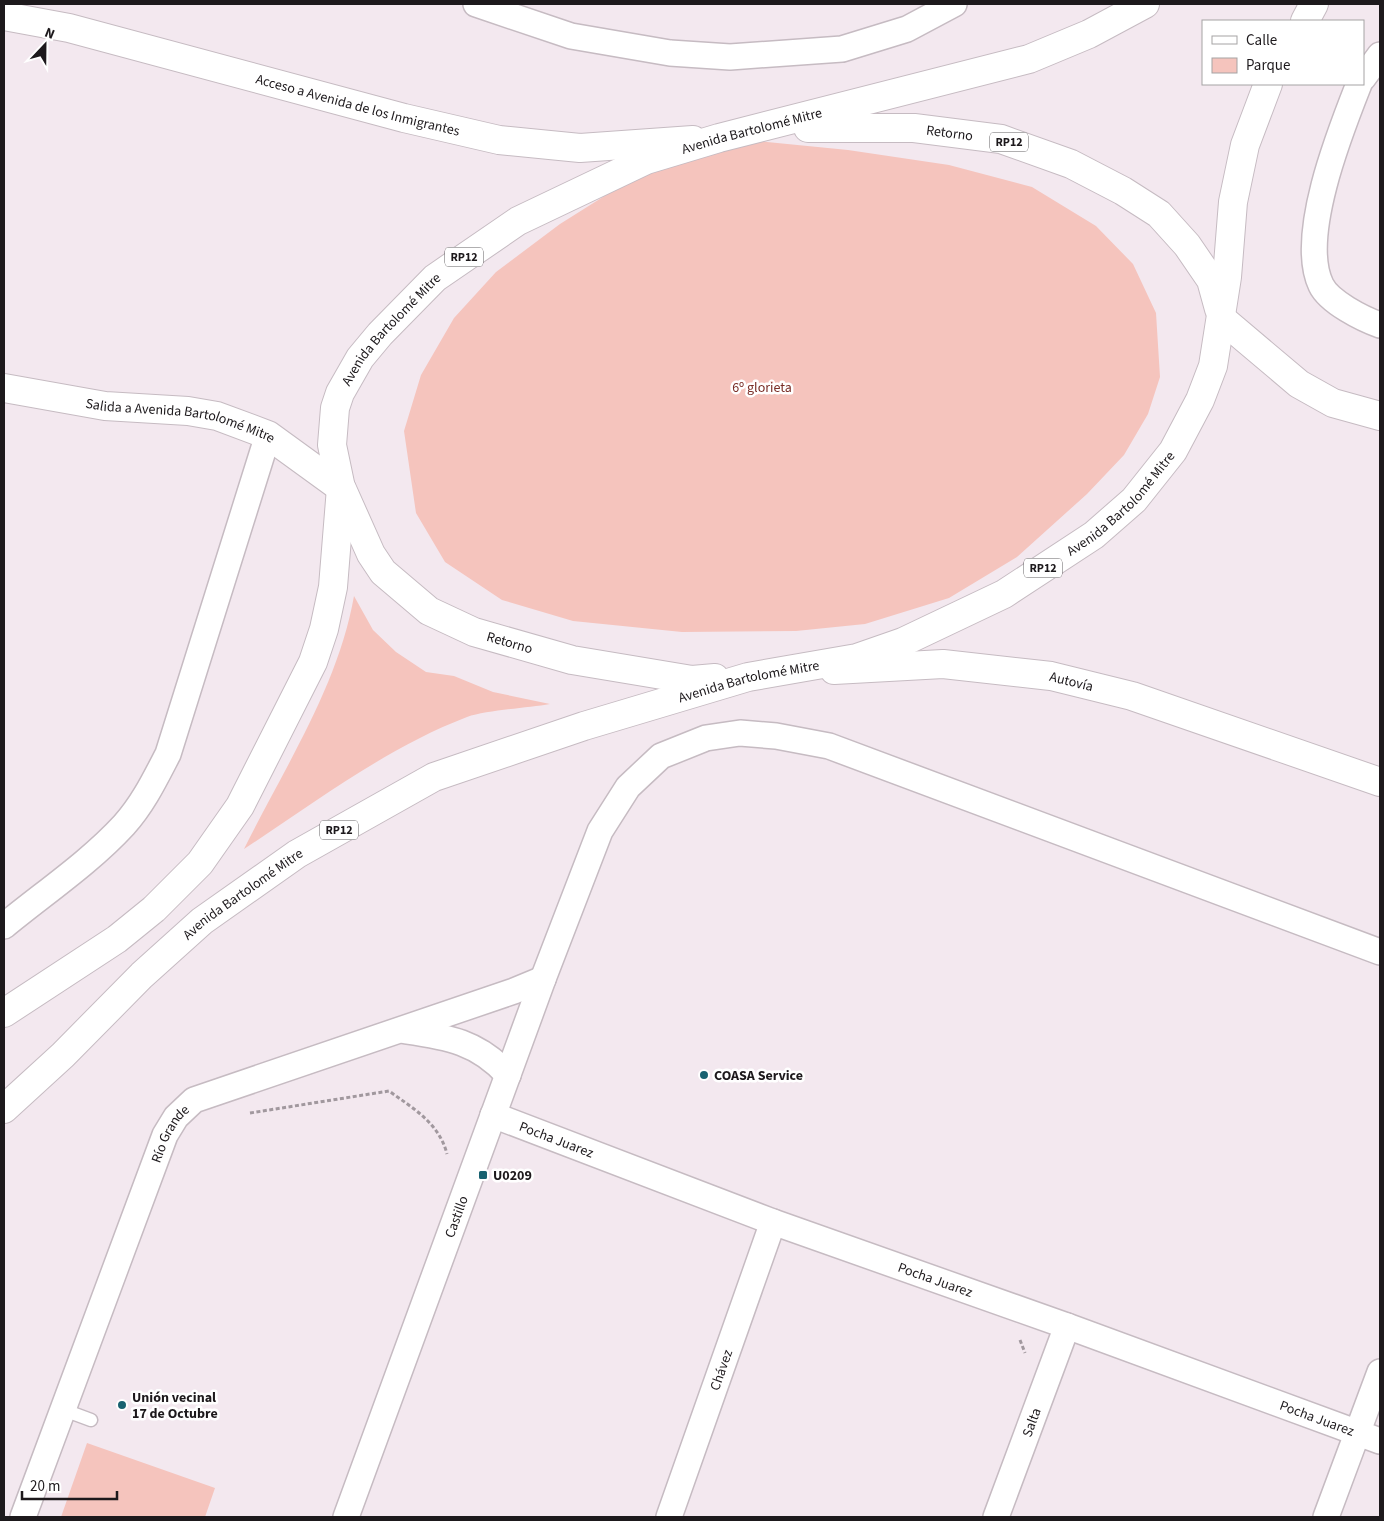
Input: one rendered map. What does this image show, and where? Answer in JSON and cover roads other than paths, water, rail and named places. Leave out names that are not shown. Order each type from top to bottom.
[{"type":"main road","name":"Avenida Bartolomé Mitre","points":[[4,1013],[117,939],[154,909],[200,863],[240,806],[259,772],[313,662],[324,629],[333,587],[341,488],[332,445],[335,408],[340,392],[360,358],[380,334],[435,278],[518,221],[646,160],[719,138],[1029,60],[1089,34],[1145,4]]},
{"type":"main road","points":[[1305,20],[1314,4]]},
{"type":"main road","name":"Acceso a Avenida de los Inmigrantes","points":[[4,16],[69,28],[404,118],[499,140],[580,148],[719,138]]},
{"type":"main road","name":"Avenida Bartolomé Mitre","points":[[4,1109],[63,1055],[142,975],[202,921],[297,854],[434,777],[584,726],[748,677],[857,658],[903,642],[1004,594],[1094,535],[1134,500],[1173,451],[1200,400],[1213,366],[1222,319],[1233,202],[1245,145],[1268,85]]},
{"type":"main road","name":"Retorno","points":[[719,138],[814,127],[914,128],[1001,139],[1071,164],[1123,191],[1159,214],[1187,244],[1211,280],[1222,319]]},
{"type":"main road","points":[[1222,319],[1299,384],[1333,404],[1380,416]]},
{"type":"main road","name":"Salida a Avenida Bartolomé Mitre","points":[[4,388],[105,406],[217,416],[268,435],[341,488]]},
{"type":"main road","name":"Retorno","points":[[341,488],[371,554],[383,572],[430,611],[474,632],[572,660],[692,680],[748,677]]},
{"type":"main road","name":"Autovía","points":[[748,677],[943,664],[1051,676],[1132,696],[1380,782]]},
{"type":"street","points":[[476,4],[571,36],[670,53],[730,57],[842,49],[907,29],[954,4]]},
{"type":"street","points":[[4,8],[69,28]]},
{"type":"street","points":[[1364,77],[1380,55]]},
{"type":"street","points":[[1359,85],[1322,187],[1313,258],[1322,287],[1349,312],[1380,325]]},
{"type":"street","points":[[4,926],[98,850],[124,824],[149,792],[168,754],[268,435]]},
{"type":"street","name":"Castillo","points":[[346,1517],[543,978],[600,831],[628,787],[661,756],[706,738],[740,733],[776,736],[829,746],[1380,952]]},
{"type":"street","name":"Río Grande","points":[[23,1517],[165,1134],[176,1117],[194,1100],[514,991],[543,978]]},
{"type":"street","points":[[400,1030],[447,1036],[469,1045],[493,1059],[508,1075]]},
{"type":"street","name":"Pocha Juarez","points":[[493,1115],[773,1222],[1067,1326],[1369,1437]]},
{"type":"street","name":"Chávez","points":[[669,1517],[773,1222]]},
{"type":"street","name":"Salta","points":[[996,1517],[1067,1326]]},
{"type":"street","points":[[1326,1517],[1369,1437],[1380,1372]]},
{"type":"lane","points":[[64,1410],[91,1420]]},
{"type":"place","name":"COASA Service","points":[[704,1075]]},
{"type":"place","name":"U0209","points":[[483,1175]]},
{"type":"place","name":"Unión vecinal 17 de Octubre","points":[[122,1405]]},
{"type":"park label","name":"6º glorieta","points":[[762,387]]}]
